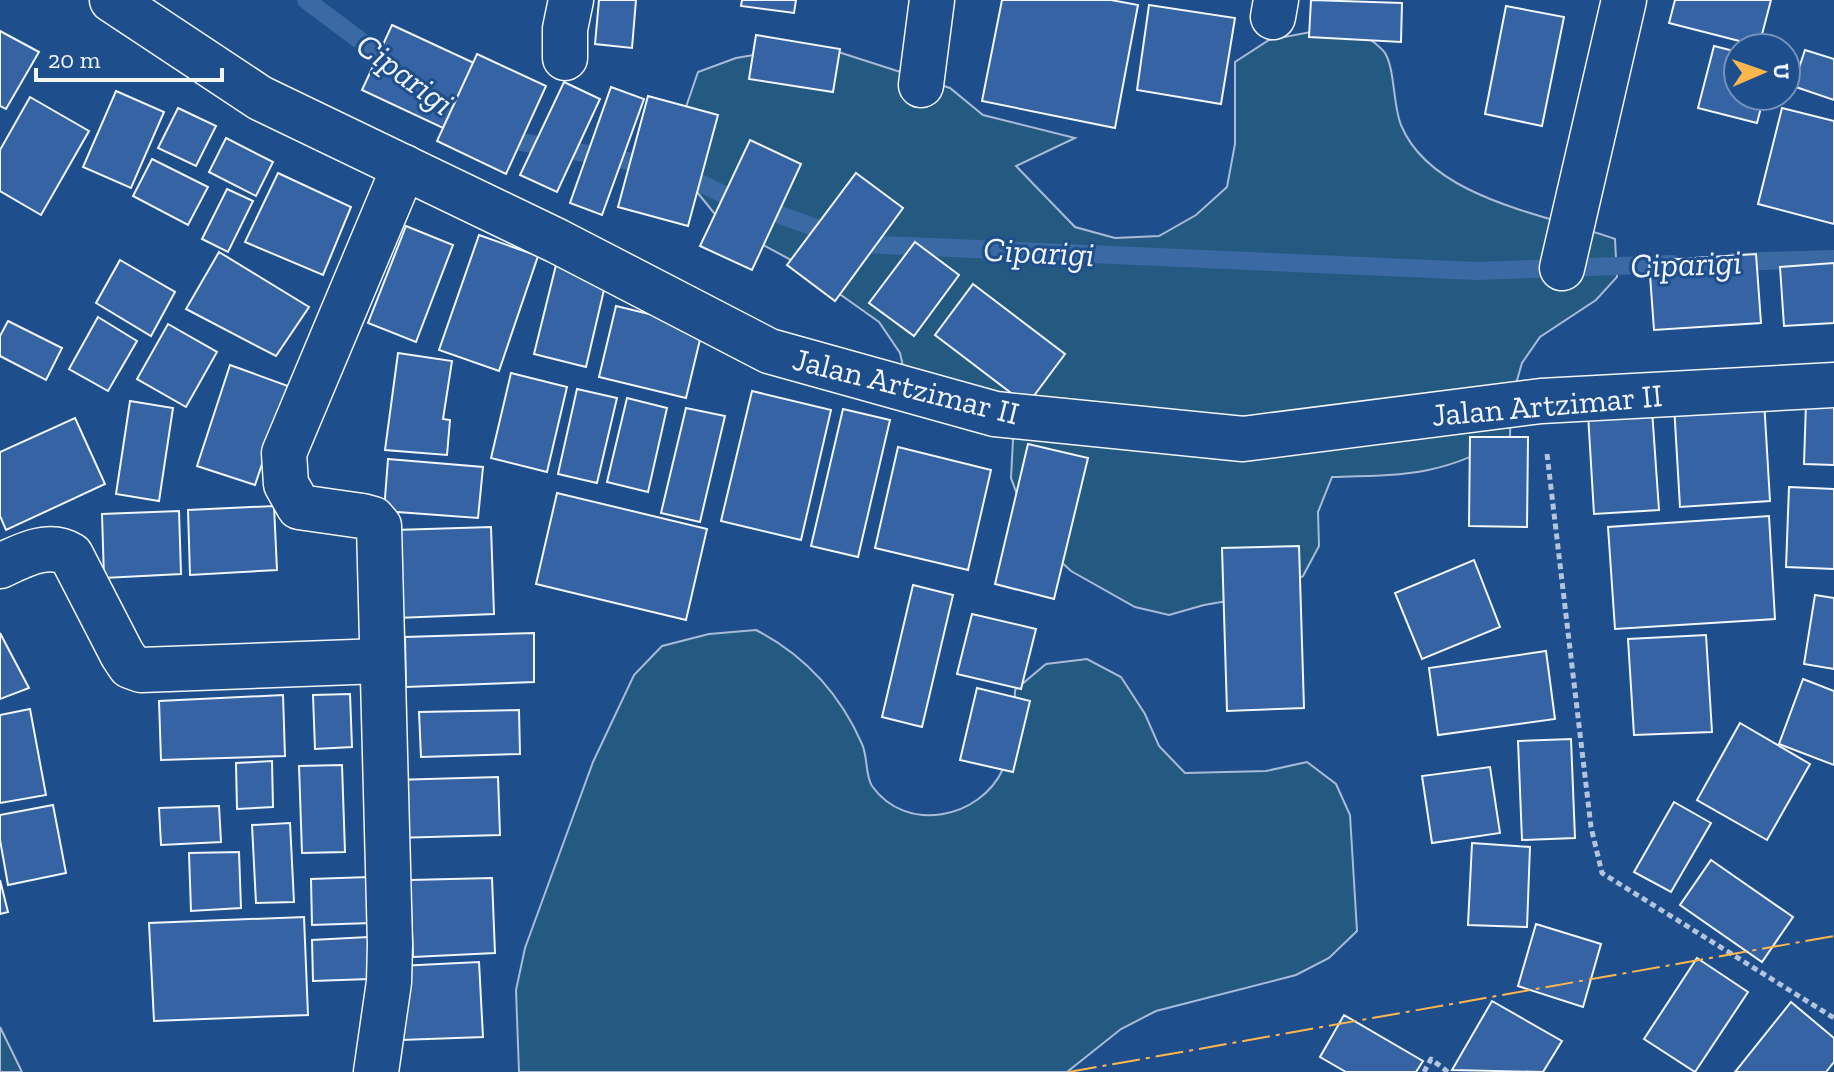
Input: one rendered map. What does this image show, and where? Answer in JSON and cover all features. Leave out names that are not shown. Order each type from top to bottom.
[{"type":"street","name":"Jalan Artzimar II","points":[[112,0],[260,98],[557,241],[769,351],[995,414],[1243,439],[1541,401],[1834,385]]},
{"type":"street","points":[[565,58],[565,29],[571,0]]},
{"type":"street","points":[[921,85],[932,0]]},
{"type":"street","points":[[1562,268],[1624,0]]},
{"type":"street","points":[[376,1072],[389,982],[390,944],[388,807],[380,661],[379,526],[362,516],[299,507],[286,484],[284,453],[404,167]]},
{"type":"street","points":[[0,566],[27,554],[51,549],[71,555],[122,654],[130,666],[141,670],[380,661]]},
{"type":"path","points":[[1541,401],[1591,827],[1602,873],[1834,1018]]},
{"type":"path","points":[[1424,1072],[1431,1059],[1448,1072]]},
{"type":"shaded area","points":[[1357,29],[1385,53],[1391,68],[1401,125],[1416,150],[1438,171],[1494,201],[1615,239],[1617,277],[1596,300],[1540,337],[1522,363],[1511,401],[1510,436],[1465,459],[1424,471],[1332,477],[1318,512],[1319,546],[1303,576],[1273,593],[1204,605],[1169,615],[1135,607],[1071,571],[1045,547],[1025,516],[1011,478],[1013,440],[1002,403],[907,384],[900,353],[879,322],[793,261],[722,223],[697,192],[686,107],[698,72],[736,58],[783,50],[826,48],[950,88],[983,115],[1075,138],[1016,166],[1075,227],[1115,238],[1159,236],[1196,215],[1227,187],[1235,144],[1235,62],[1269,40],[1316,31]]},
{"type":"shaded area","points":[[756,630],[790,651],[819,678],[843,709],[862,744],[872,786],[886,801],[904,811],[922,815],[942,814],[978,800],[992,786],[1007,760],[1013,730],[1015,690],[1046,664],[1087,659],[1121,677],[1145,714],[1159,746],[1185,773],[1266,771],[1307,762],[1336,784],[1350,815],[1357,931],[1329,958],[1296,975],[1156,1011],[1121,1029],[1067,1072],[519,1072],[516,990],[525,948],[593,762],[634,675],[662,646],[709,634]]},
{"type":"shaded area","points":[[0,1027],[22,1072],[0,1072]]},
{"type":"building","points":[[599,0],[636,0],[632,48],[595,44]]},
{"type":"building","points":[[742,0],[796,0],[794,13],[741,6]]},
{"type":"building","points":[[1002,0],[1111,0],[1138,5],[1115,128],[982,101]]},
{"type":"building","points":[[1311,0],[1402,3],[1401,42],[1309,37]]},
{"type":"building","points":[[1675,0],[1771,0],[1763,32],[1722,32],[1722,37],[1669,23]]},
{"type":"building","points":[[1149,5],[1235,18],[1221,104],[1137,90]]},
{"type":"building","points":[[1506,6],[1564,17],[1542,126],[1485,114]]},
{"type":"building","points":[[392,25],[474,63],[443,128],[362,90]]},
{"type":"building","points":[[0,31],[39,52],[6,109],[0,106]]},
{"type":"building","points":[[756,35],[840,49],[833,92],[749,79]]},
{"type":"building","points":[[1714,46],[1722,48],[1722,112],[1760,112],[1757,123],[1698,108]]},
{"type":"building","points":[[1805,50],[1834,59],[1834,100],[1802,89]]},
{"type":"building","points":[[477,54],[546,86],[506,174],[437,141]]},
{"type":"building","points":[[564,82],[600,99],[557,192],[520,175]]},
{"type":"building","points":[[611,87],[644,99],[602,215],[570,203]]},
{"type":"building","points":[[116,91],[164,112],[131,188],[83,167]]},
{"type":"building","points":[[648,96],[718,115],[688,226],[618,207]]},
{"type":"building","points":[[30,97],[89,131],[41,215],[0,191],[0,150]]},
{"type":"building","points":[[178,108],[216,126],[196,166],[158,148]]},
{"type":"building","points":[[1781,112],[1798,112],[1834,121],[1834,224],[1758,204]]},
{"type":"building","points":[[226,138],[273,162],[256,196],[209,172]]},
{"type":"building","points":[[750,140],[801,164],[752,270],[700,246]]},
{"type":"building","points":[[152,159],[208,187],[188,225],[133,196]]},
{"type":"building","points":[[278,173],[351,207],[323,275],[245,242]]},
{"type":"building","points":[[856,173],[903,208],[835,301],[787,265]]},
{"type":"building","points":[[227,189],[253,201],[228,252],[202,239]]},
{"type":"building","points":[[406,226],[453,245],[416,342],[368,323]]},
{"type":"building","points":[[479,235],[538,256],[499,371],[439,350]]},
{"type":"building","points":[[915,242],[959,275],[914,336],[869,303]]},
{"type":"building","points":[[219,252],[309,307],[276,356],[186,309]]},
{"type":"building","points":[[1756,254],[1761,323],[1654,330],[1649,261]]},
{"type":"building","points":[[120,260],[175,292],[151,336],[96,303]]},
{"type":"building","points":[[1834,263],[1834,323],[1784,326],[1780,267]]},
{"type":"building","points":[[556,265],[607,277],[586,367],[534,354]]},
{"type":"building","points":[[973,284],[1065,354],[1027,405],[935,335]]},
{"type":"building","points":[[616,306],[703,327],[686,398],[599,377]]},
{"type":"building","points":[[98,317],[137,341],[108,391],[69,369]]},
{"type":"building","points":[[8,321],[62,348],[46,380],[0,356],[0,336]]},
{"type":"building","points":[[168,324],[217,352],[186,407],[137,379]]},
{"type":"building","points":[[398,353],[452,361],[443,419],[450,420],[447,455],[385,450]]},
{"type":"building","points":[[230,365],[288,386],[255,485],[197,466]]},
{"type":"building","points":[[511,373],[567,387],[547,472],[491,458]]},
{"type":"building","points":[[577,389],[617,398],[597,483],[558,474]]},
{"type":"building","points":[[752,391],[831,410],[801,540],[721,521]]},
{"type":"building","points":[[627,398],[667,408],[648,492],[607,482]]},
{"type":"building","points":[[1764,400],[1770,501],[1680,507],[1674,405]]},
{"type":"building","points":[[130,401],[173,408],[159,501],[116,494]]},
{"type":"building","points":[[1806,403],[1834,404],[1834,465],[1804,464]]},
{"type":"building","points":[[686,408],[725,416],[700,522],[661,513]]},
{"type":"building","points":[[843,409],[890,420],[858,557],[811,546]]},
{"type":"building","points":[[1652,410],[1659,510],[1594,514],[1588,414]]},
{"type":"building","points":[[75,418],[105,484],[6,530],[0,516],[0,452]]},
{"type":"building","points":[[1470,437],[1528,437],[1527,527],[1469,526]]},
{"type":"building","points":[[1028,444],[1088,458],[1054,599],[995,584]]},
{"type":"building","points":[[898,447],[991,470],[968,570],[875,548]]},
{"type":"building","points":[[388,459],[483,467],[478,518],[384,511]]},
{"type":"building","points":[[1789,487],[1834,489],[1834,569],[1786,567]]},
{"type":"building","points":[[557,493],[707,529],[686,620],[536,584]]},
{"type":"building","points":[[274,506],[277,570],[190,575],[188,510]]},
{"type":"building","points":[[179,511],[181,574],[104,578],[102,514]]},
{"type":"building","points":[[1769,516],[1775,619],[1615,629],[1608,527]]},
{"type":"building","points":[[491,527],[494,614],[397,618],[395,530]]},
{"type":"building","points":[[1299,546],[1304,708],[1227,711],[1222,548]]},
{"type":"building","points":[[1474,560],[1500,627],[1422,659],[1395,593]]},
{"type":"building","points":[[913,585],[953,595],[922,727],[882,717]]},
{"type":"building","points":[[1815,595],[1834,598],[1834,669],[1804,664]]},
{"type":"building","points":[[972,614],[1036,629],[1021,689],[957,674]]},
{"type":"building","points":[[0,633],[29,688],[0,699]]},
{"type":"building","points":[[534,633],[534,682],[406,687],[405,637]]},
{"type":"building","points":[[1706,635],[1712,732],[1634,735],[1628,639]]},
{"type":"building","points":[[1546,651],[1555,719],[1438,735],[1429,668]]},
{"type":"building","points":[[1803,679],[1834,691],[1834,765],[1779,744]]},
{"type":"building","points":[[977,688],[1030,701],[1013,772],[960,760]]},
{"type":"building","points":[[350,694],[352,747],[315,749],[313,695]]},
{"type":"building","points":[[283,695],[285,756],[161,760],[159,701]]},
{"type":"building","points":[[30,709],[46,795],[0,803],[0,715]]},
{"type":"building","points":[[519,710],[520,754],[421,757],[419,712]]},
{"type":"building","points":[[1740,723],[1810,764],[1767,840],[1697,800]]},
{"type":"building","points":[[1571,739],[1575,838],[1522,840],[1518,741]]},
{"type":"building","points":[[272,761],[273,807],[237,809],[236,763]]},
{"type":"building","points":[[342,765],[345,852],[302,853],[299,766]]},
{"type":"building","points":[[1490,767],[1500,833],[1432,843],[1422,776]]},
{"type":"building","points":[[498,777],[500,835],[394,838],[393,780]]},
{"type":"building","points":[[1674,802],[1711,823],[1671,892],[1634,872]]},
{"type":"building","points":[[53,805],[66,873],[8,885],[0,840],[0,815]]},
{"type":"building","points":[[219,806],[221,842],[161,845],[159,808]]},
{"type":"building","points":[[290,823],[294,902],[256,903],[252,825]]},
{"type":"building","points":[[1472,843],[1530,847],[1527,927],[1468,925]]},
{"type":"building","points":[[239,852],[241,908],[191,911],[189,853]]},
{"type":"building","points":[[1711,860],[1793,917],[1762,962],[1680,905]]},
{"type":"building","points":[[369,877],[371,923],[312,925],[311,879]]},
{"type":"building","points":[[492,878],[495,953],[413,957],[410,880]]},
{"type":"building","points":[[0,880],[8,912],[0,914]]},
{"type":"building","points":[[304,917],[308,1015],[154,1021],[149,923]]},
{"type":"building","points":[[1536,924],[1601,944],[1583,1007],[1518,986]]},
{"type":"building","points":[[368,937],[369,979],[313,981],[312,940]]},
{"type":"building","points":[[1697,958],[1748,992],[1695,1072],[1644,1039]]},
{"type":"building","points":[[479,962],[483,1037],[401,1040],[399,966]]},
{"type":"building","points":[[1492,1001],[1562,1041],[1543,1072],[1452,1070]]},
{"type":"building","points":[[1791,1002],[1834,1038],[1834,1062],[1826,1072],[1735,1072]]},
{"type":"building","points":[[1344,1015],[1423,1061],[1416,1072],[1346,1072],[1320,1057]]},
{"type":"waterway","name":"Ciparigi","points":[[306,0],[397,68]]},
{"type":"waterway","name":"Ciparigi","points":[[499,138],[651,165]]},
{"type":"waterway","name":"Ciparigi","points":[[679,173],[727,196],[861,244],[1477,271],[1672,264]]},
{"type":"waterway","name":"Ciparigi","points":[[1733,262],[1834,259]]},
{"type":"power","points":[[1069,1072],[1834,936]]}]
